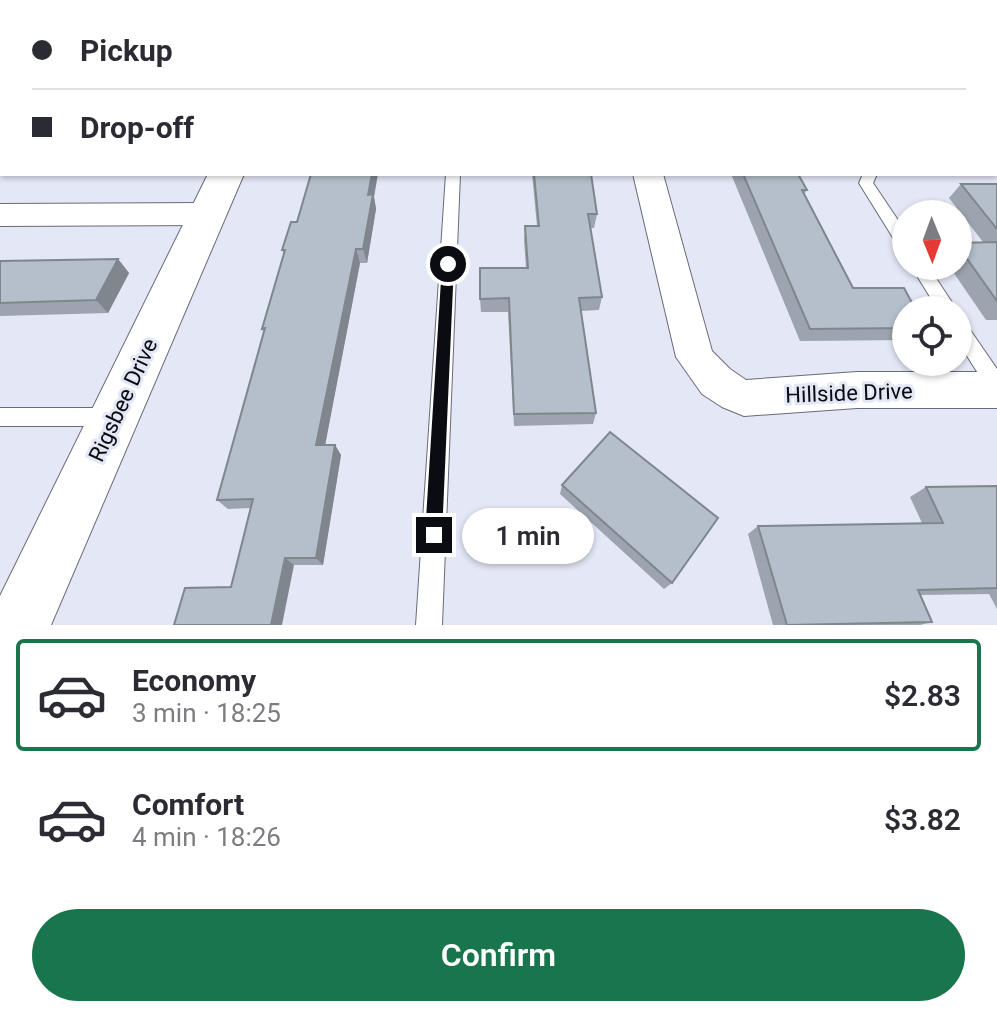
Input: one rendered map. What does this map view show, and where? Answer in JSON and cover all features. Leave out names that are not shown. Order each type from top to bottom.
[{"type":"street","name":"Hillside Drive","points":[[649,176],[695,357],[708,377],[727,391],[744,398],[857,390],[997,388]]},
{"type":"street","points":[[0,215],[217,194]]},
{"type":"street","name":"Rigsbee Drive","points":[[19,625],[217,194]]},
{"type":"lane","points":[[429,625],[453,176]]},
{"type":"lane","points":[[869,176],[866,183],[892,223]]},
{"type":"lane","points":[[972,348],[997,388]]},
{"type":"lane","points":[[0,417],[115,417]]},
{"type":"building","points":[[310,176],[372,176],[368,195],[373,194],[363,249],[356,249],[316,445],[335,445],[316,558],[285,558],[271,625],[174,625],[185,588],[231,587],[253,499],[217,500],[265,328],[262,329],[285,250],[282,250],[291,222],[297,222]]},
{"type":"building","points":[[534,176],[591,176],[597,214],[588,214],[602,297],[579,298],[596,413],[514,414],[509,298],[480,299],[480,268],[528,268],[525,226],[539,226]]},
{"type":"building","points":[[744,176],[799,176],[807,190],[802,190],[853,288],[904,288],[908,296],[892,296],[892,328],[810,329]]},
{"type":"building","points":[[961,184],[997,184],[997,229]]},
{"type":"building","points":[[997,242],[997,301],[972,266],[972,243]]},
{"type":"building","points":[[118,259],[96,300],[0,303],[0,261]]},
{"type":"building","points":[[610,432],[718,518],[672,583],[562,485]]},
{"type":"building","points":[[997,486],[997,588],[918,590],[932,622],[787,625],[758,526],[943,523],[926,487]]},
{"type":"route","points":[[434,535],[448,264]]}]
